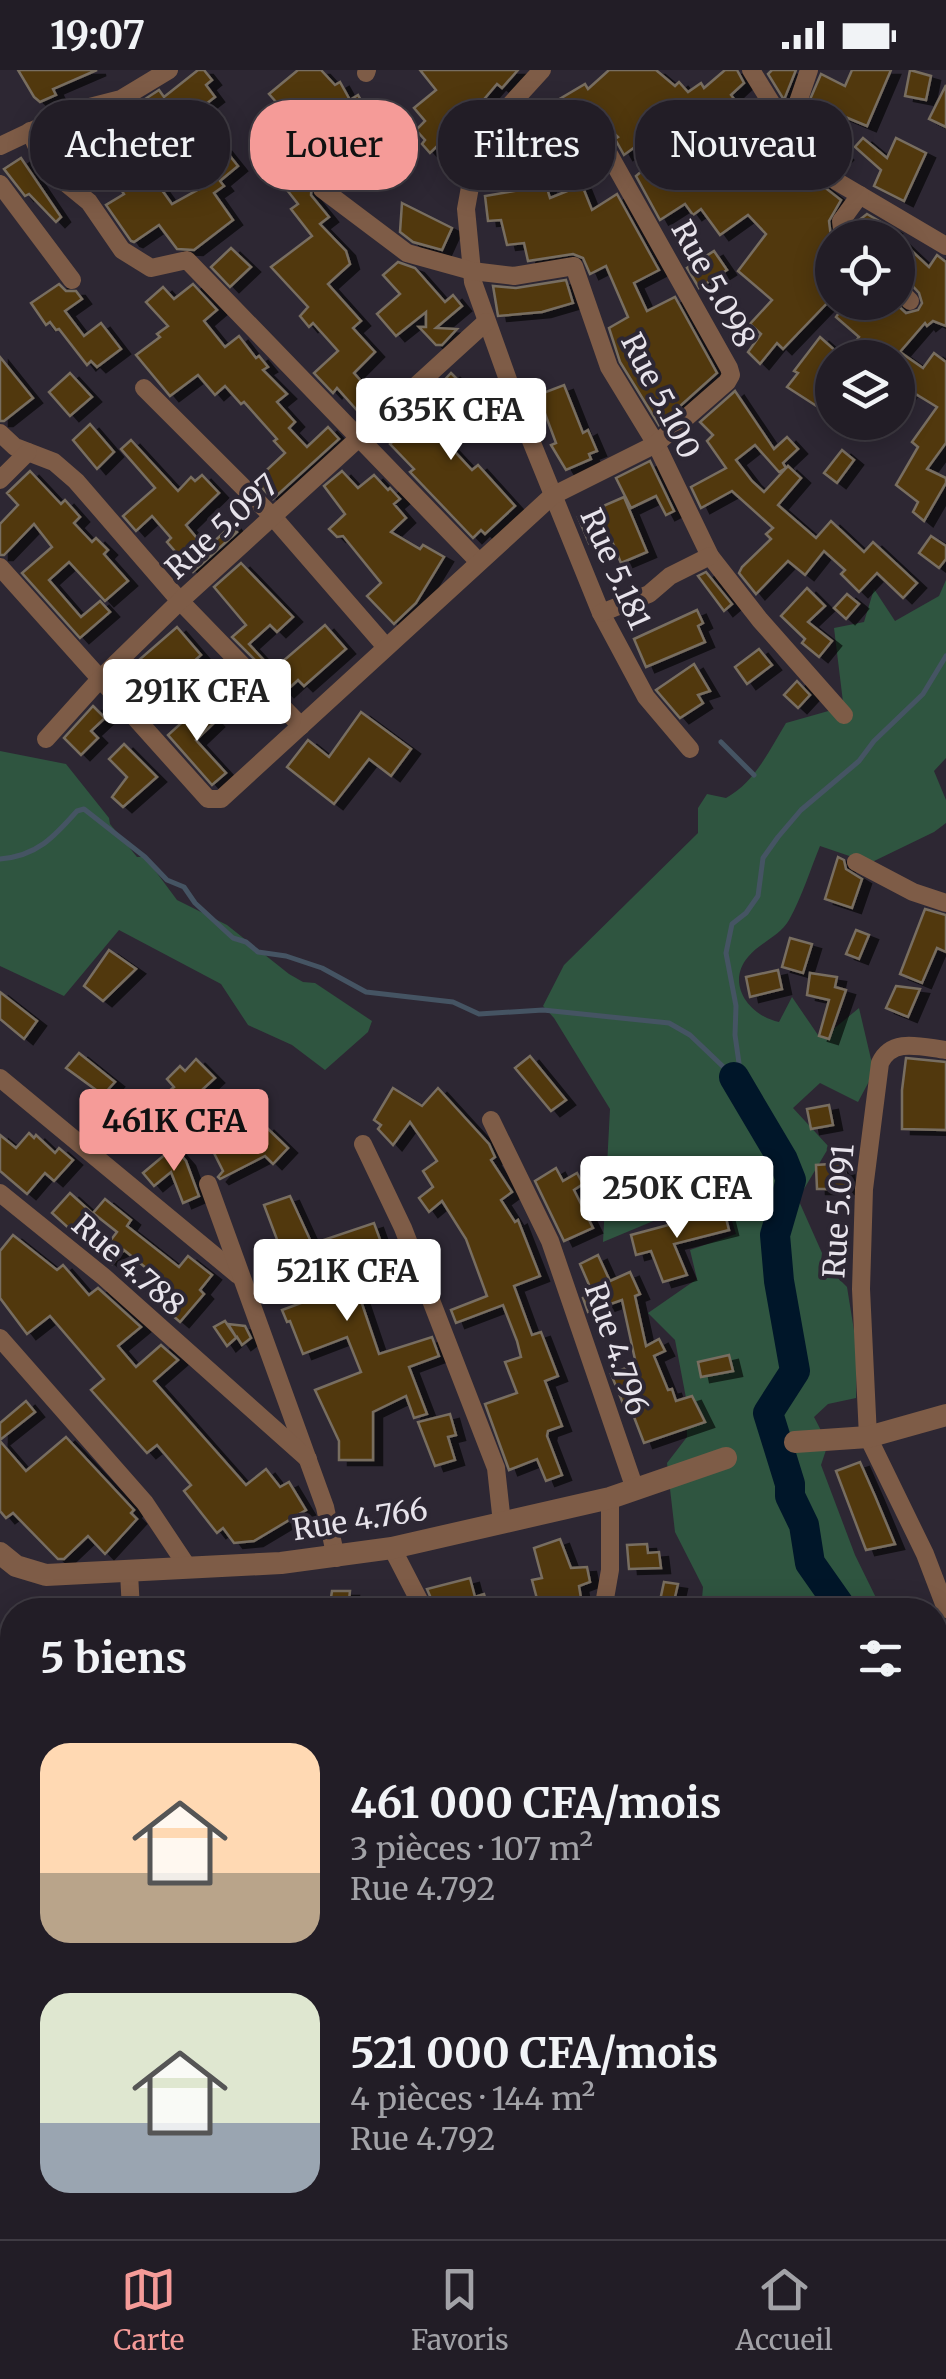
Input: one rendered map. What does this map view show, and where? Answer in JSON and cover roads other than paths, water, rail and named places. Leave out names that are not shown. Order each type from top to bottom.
[{"type":"street","points":[[117,100],[170,70]]},
{"type":"street","name":"Rue 5.181","points":[[542,70],[488,130],[476,154],[466,209],[472,271],[486,322],[601,613],[646,697],[690,750]]},
{"type":"street","points":[[750,70],[768,100]]},
{"type":"street","points":[[799,100],[809,70]]},
{"type":"street","points":[[0,146],[30,131]]},
{"type":"street","name":"Rue 5.098","points":[[100,678],[214,802],[552,496],[656,444],[721,388],[731,375],[615,166]]},
{"type":"street","points":[[0,184],[72,280]]},
{"type":"street","points":[[75,190],[90,202],[122,250],[151,268],[187,260],[479,562]]},
{"type":"street","name":"Rue 5.100","points":[[322,190],[407,253],[472,271],[514,276],[574,266],[609,367],[656,444],[710,556],[760,620],[844,714]]},
{"type":"street","points":[[851,190],[946,246]]},
{"type":"street","points":[[842,220],[860,195]]},
{"type":"street","name":"Rue 5.097","points":[[46,739],[100,678],[180,601],[486,322]]},
{"type":"street","points":[[144,388],[274,518],[386,647]]},
{"type":"street","points":[[0,433],[15,447],[54,462],[76,482],[180,601],[301,726]]},
{"type":"street","points":[[0,480],[28,452]]},
{"type":"street","points":[[601,613],[650,594],[670,576],[710,556]]},
{"type":"street","points":[[0,567],[100,678]]},
{"type":"street","points":[[856,862],[913,892],[946,903]]},
{"type":"street","name":"Rue 5.091","points":[[868,1437],[861,1289],[863,1209],[880,1064],[886,1052],[897,1045],[946,1050]]},
{"type":"street","points":[[0,1078],[240,1277]]},
{"type":"street","name":"Rue 4.796","points":[[492,1120],[550,1241],[634,1489]]},
{"type":"street","points":[[363,1144],[403,1228],[496,1468],[502,1523]]},
{"type":"street","points":[[208,1184],[325,1507],[336,1558]]},
{"type":"street","name":"Rue 4.788","points":[[4,1204],[104,1277],[308,1460]]},
{"type":"street","points":[[0,1338],[145,1503],[189,1569]]},
{"type":"street","points":[[795,1442],[868,1437],[946,1415]]},
{"type":"street","points":[[868,1437],[925,1554],[942,1598]]},
{"type":"street","name":"Rue 4.766","points":[[0,1553],[16,1566],[46,1575],[336,1558],[610,1498],[726,1458]]},
{"type":"street","points":[[605,1598],[610,1570],[610,1498]]},
{"type":"street","points":[[392,1548],[418,1598]]},
{"type":"street","points":[[130,1572],[131,1598]]},
{"type":"waterway","points":[[0,859],[35,849],[84,809],[145,857],[167,880],[184,887],[195,903],[233,938],[258,952],[322,968],[366,992],[453,1002],[479,1014],[543,1010],[669,1023],[690,1035],[734,1077],[739,1063],[736,1006],[726,953],[732,924],[758,896],[763,858],[801,810],[859,761],[923,694],[946,656]]},
{"type":"waterway","points":[[721,742],[754,775]]},
{"type":"waterway","points":[[734,1077],[791,1180],[775,1235],[795,1371],[768,1413],[790,1484],[790,1496],[804,1525],[810,1563],[835,1598]]}]
